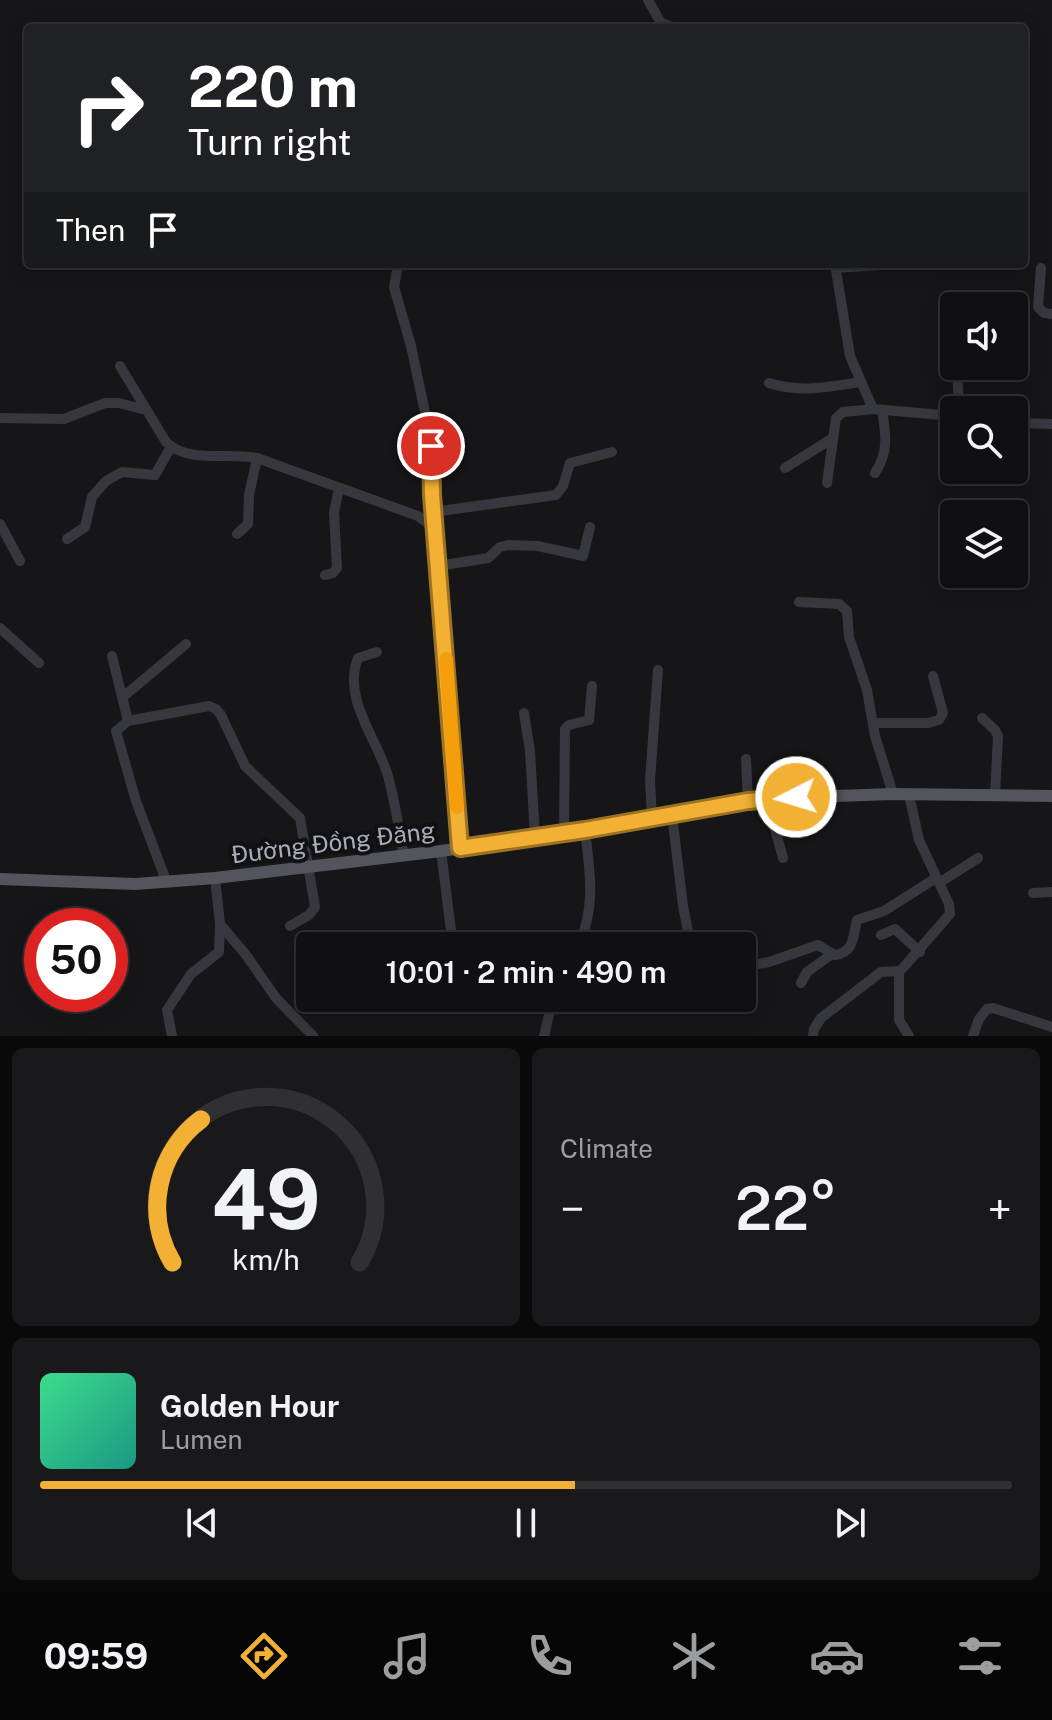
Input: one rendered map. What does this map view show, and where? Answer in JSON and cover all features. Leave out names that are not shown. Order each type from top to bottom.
[{"type":"main road","name":"Đường Đồng Đăng","points":[[0,879],[167,883],[215,878],[441,851],[585,830],[748,801],[893,794],[1052,796]]},
{"type":"street","points":[[648,0],[664,24]]},
{"type":"street","points":[[397,268],[394,287],[411,346],[430,436],[434,528],[460,848]]},
{"type":"street","points":[[835,268],[850,356],[860,382],[878,410],[887,443],[882,463],[875,473]]},
{"type":"street","points":[[1041,268],[1038,307],[1044,313],[1052,314]]},
{"type":"street","points":[[120,366],[171,447],[194,455],[257,458],[418,516],[434,528]]},
{"type":"street","points":[[769,383],[789,388],[860,382]]},
{"type":"street","points":[[0,418],[64,419],[105,403],[146,410]]},
{"type":"street","points":[[827,483],[838,415],[878,410],[940,415]]},
{"type":"street","points":[[1028,423],[1052,424]]},
{"type":"street","points":[[785,468],[833,438]]},
{"type":"street","points":[[67,539],[85,527],[92,497],[106,481],[122,472],[155,475],[171,447]]},
{"type":"street","points":[[433,512],[556,495],[563,486],[570,463],[612,452]]},
{"type":"street","points":[[237,534],[248,524],[249,495],[257,458]]},
{"type":"street","points":[[325,575],[337,568],[334,512],[339,489]]},
{"type":"street","points":[[0,524],[20,561]]},
{"type":"street","points":[[438,566],[488,558],[500,547],[508,545],[538,546],[583,556],[590,527]]},
{"type":"street","points":[[799,602],[839,604],[847,611],[849,637],[867,690],[893,794]]},
{"type":"street","points":[[0,628],[39,663]]},
{"type":"street","points":[[123,697],[186,644]]},
{"type":"street","points":[[377,652],[358,658],[354,685],[360,712],[388,775],[404,856]]},
{"type":"street","points":[[112,656],[128,721]]},
{"type":"street","points":[[652,819],[650,780],[658,670]]},
{"type":"street","points":[[873,723],[928,723],[939,720],[943,713],[933,676]]},
{"type":"street","points":[[564,833],[565,729],[589,720],[592,686]]},
{"type":"street","points":[[167,883],[116,737],[119,726],[128,721],[201,706],[216,709],[245,766],[300,818],[315,907],[309,915],[290,926]]},
{"type":"street","points":[[524,713],[530,751],[535,837]]},
{"type":"street","points":[[982,718],[998,736],[995,795]]},
{"type":"street","points":[[746,759],[748,801]]},
{"type":"street","points":[[813,1036],[821,1018],[881,972],[899,971],[920,952],[950,914],[949,904],[919,840],[909,795]]},
{"type":"street","points":[[767,800],[783,858]]},
{"type":"street","points":[[672,815],[688,932]]},
{"type":"street","points":[[585,830],[592,898],[585,932]]},
{"type":"street","points":[[441,851],[451,932]]},
{"type":"street","points":[[801,983],[807,972],[832,954],[843,953],[851,946],[857,920],[884,911],[978,858]]},
{"type":"street","points":[[172,1036],[167,1010],[191,974],[218,954],[220,924],[215,878]]},
{"type":"street","points":[[1033,893],[1052,892]]},
{"type":"street","points":[[220,924],[276,998],[313,1036]]},
{"type":"street","points":[[881,935],[895,929],[920,952]]},
{"type":"street","points":[[756,964],[818,945],[832,954]]},
{"type":"street","points":[[899,971],[899,1020],[909,1036]]},
{"type":"street","points":[[973,1036],[979,1019],[987,1009],[993,1008],[1052,1027]]},
{"type":"street","points":[[544,1036],[550,1012]]},
{"type":"slow traffic","points":[[446,659],[457,807]]},
{"type":"route","points":[[431,446],[432,495],[460,848],[748,801],[796,797]]}]
